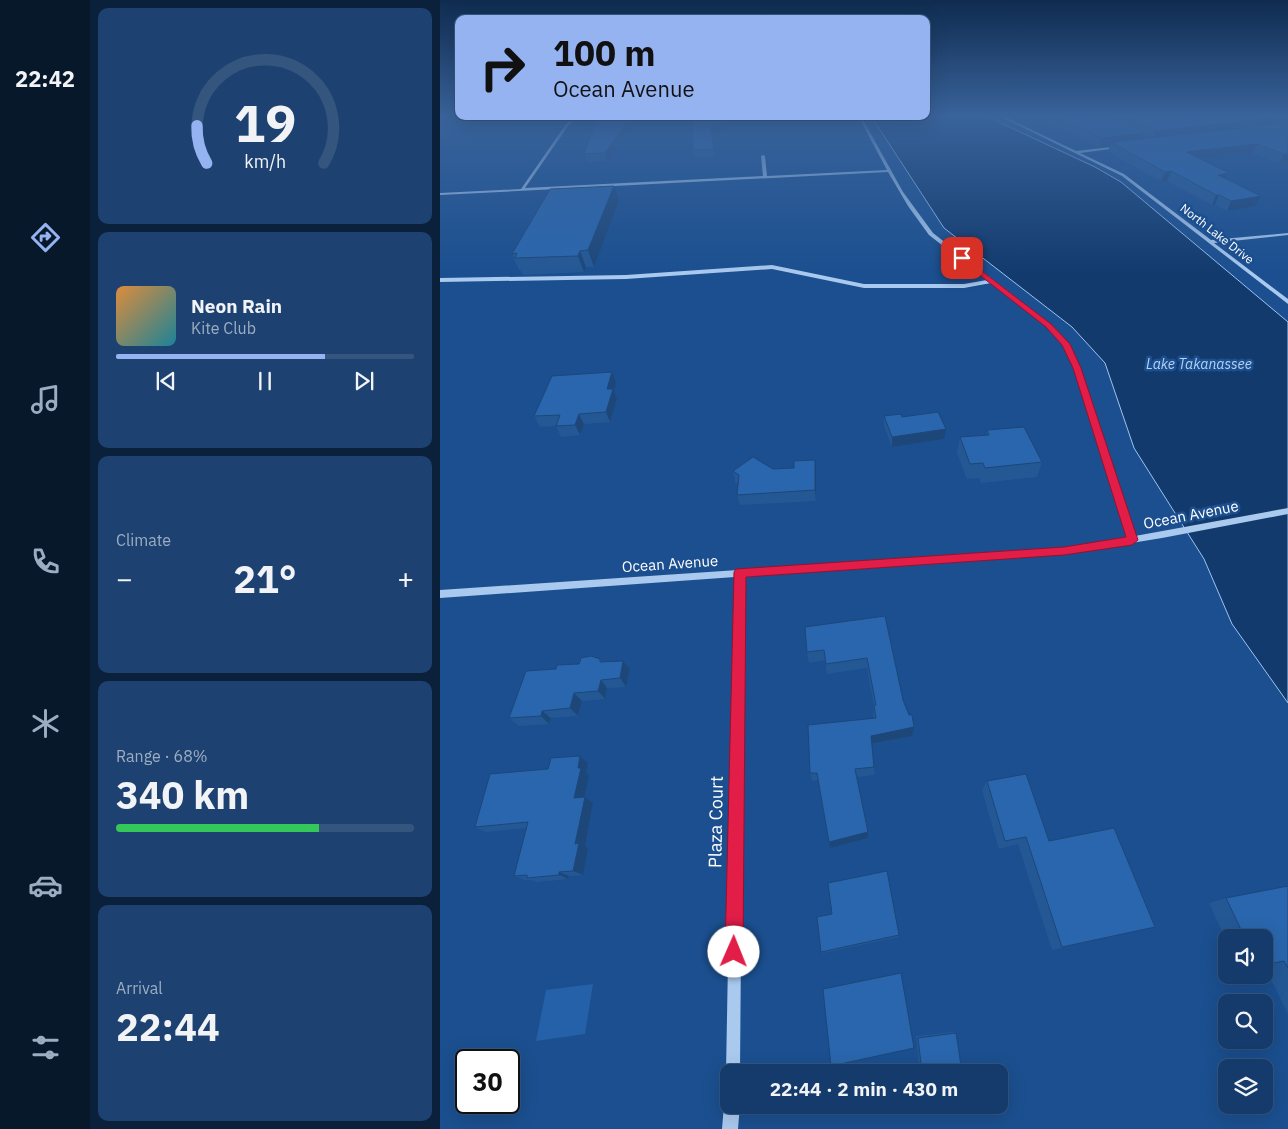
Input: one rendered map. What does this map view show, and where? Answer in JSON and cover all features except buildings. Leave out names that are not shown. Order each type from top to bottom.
[{"type":"street","points":[[522,190],[537,169]]},
{"type":"street","points":[[764,169],[765,177]]},
{"type":"street","name":"North Lake Drive","points":[[1110,169],[1123,175],[1288,302]]},
{"type":"street","points":[[440,194],[890,171],[932,234],[1053,330],[1066,344],[1072,356],[1132,540]]},
{"type":"street","points":[[1210,242],[1288,234]]},
{"type":"street","points":[[440,280],[626,277],[772,267],[864,286],[964,286],[992,281]]},
{"type":"street","name":"Ocean Avenue","points":[[440,594],[1064,551],[1288,511]]},
{"type":"street","name":"Plaza Court","points":[[732,1064],[740,572]]},
{"type":"street","points":[[730,1129],[731,1114]]},
{"type":"shaded area","points":[[593,984],[585,1034],[536,1041],[546,990]]},
{"type":"water","name":"Lake Takanassee","points":[[905,169],[1098,169],[1121,182],[1288,322],[1288,703],[1232,624],[1204,559],[1134,448],[1105,363],[1072,327],[944,228]]},
{"type":"route","points":[[734,952],[740,572],[1064,551],[1132,540],[1077,368],[1066,344],[1048,326],[962,258]]}]
